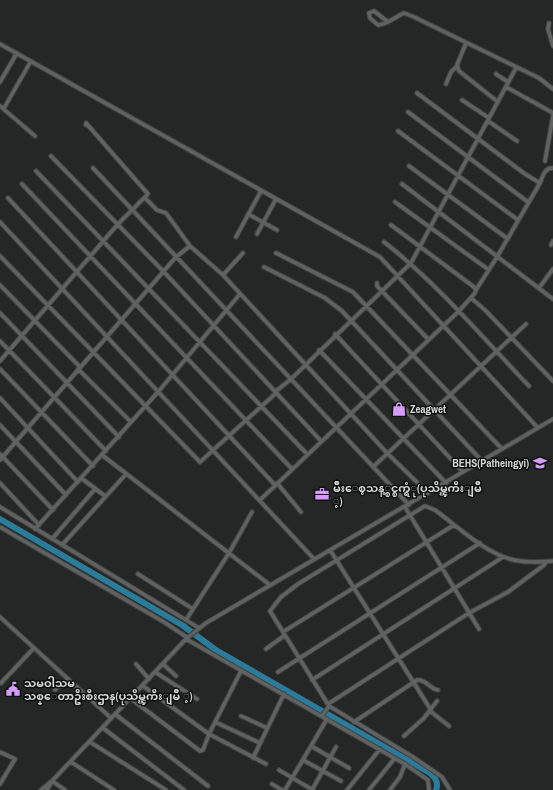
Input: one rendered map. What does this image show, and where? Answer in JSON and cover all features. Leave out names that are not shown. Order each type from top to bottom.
[{"type":"street","points":[[388,22],[374,11],[369,13],[372,20],[378,25],[388,22],[404,13],[539,78],[553,89]]},
{"type":"street","points":[[549,23],[548,29],[553,46]]},
{"type":"street","points":[[446,84],[451,72],[457,66],[466,43]]},
{"type":"street","points":[[0,49],[1,45],[32,61],[261,191],[365,247],[380,257],[538,428]]},
{"type":"street","points":[[0,82],[17,53]]},
{"type":"street","points":[[32,61],[2,107],[34,136]]},
{"type":"street","points":[[457,66],[464,76],[498,102]]},
{"type":"street","points":[[0,256],[94,352],[198,462],[213,452],[275,394],[275,392],[291,379],[335,334],[399,277],[411,263],[516,68]]},
{"type":"street","points":[[496,74],[508,82]]},
{"type":"street","points":[[506,87],[553,114],[544,160]]},
{"type":"street","points":[[417,93],[525,174],[540,183]]},
{"type":"street","points":[[462,100],[517,141]]},
{"type":"street","points":[[408,112],[528,202]]},
{"type":"street","points":[[0,361],[49,306],[118,224],[134,210],[148,194],[146,189],[86,123],[86,125]]},
{"type":"street","points":[[398,131],[518,220]]},
{"type":"street","points":[[51,156],[164,272],[321,441]]},
{"type":"street","points":[[409,166],[508,239]]},
{"type":"street","points":[[93,168],[409,504]]},
{"type":"street","points":[[260,500],[471,298],[498,257],[540,183],[544,172],[547,169],[553,168]]},
{"type":"street","points":[[36,171],[307,454]]},
{"type":"street","points":[[22,184],[90,258],[292,469]]},
{"type":"street","points":[[402,184],[553,299]]},
{"type":"street","points":[[236,236],[261,191]]},
{"type":"street","points":[[8,198],[301,512]]},
{"type":"street","points":[[145,198],[157,210],[166,213],[190,246],[223,275],[388,454],[428,493]]},
{"type":"street","points":[[257,234],[276,199]]},
{"type":"street","points":[[395,202],[489,270]]},
{"type":"street","points":[[248,214],[277,230]]},
{"type":"street","points":[[0,222],[314,559]]},
{"type":"street","points":[[391,225],[476,290]]},
{"type":"street","points":[[551,245],[553,241]]},
{"type":"street","points":[[384,242],[411,263],[459,311],[529,386]]},
{"type":"street","points":[[53,510],[1,457],[28,428],[176,257],[190,246]]},
{"type":"street","points":[[223,275],[243,253]]},
{"type":"street","points":[[276,253],[353,292],[502,450]]},
{"type":"street","points":[[264,267],[325,298],[351,320],[482,461]]},
{"type":"street","points":[[540,288],[553,268]]},
{"type":"street","points":[[377,283],[377,286],[428,339]]},
{"type":"street","points":[[0,285],[132,422]]},
{"type":"street","points":[[36,529],[201,343],[240,294]]},
{"type":"street","points":[[471,298],[553,381]]},
{"type":"street","points":[[0,313],[119,437]]},
{"type":"street","points":[[373,467],[526,324]]},
{"type":"street","points":[[335,334],[463,472]]},
{"type":"street","points":[[0,341],[106,451]]},
{"type":"street","points":[[319,350],[446,483]]},
{"type":"street","points":[[0,369],[92,466]]},
{"type":"street","points":[[0,398],[78,482]]},
{"type":"street","points":[[450,790],[442,777],[413,757],[328,707],[270,611],[275,604],[298,584],[336,560],[407,511],[409,504],[553,419]]},
{"type":"street","points":[[0,425],[66,495]]},
{"type":"street","points":[[102,455],[270,585]]},
{"type":"street","points":[[62,545],[126,474]]},
{"type":"street","points":[[81,478],[105,496]]},
{"type":"street","points":[[0,483],[39,525]]},
{"type":"street","points":[[52,538],[95,489]]},
{"type":"street","points":[[0,507],[186,620],[198,629]]},
{"type":"street","points":[[41,790],[71,762],[130,698],[198,629],[314,559],[331,552],[407,511],[428,507],[503,557],[530,562],[553,561]]},
{"type":"street","points":[[407,511],[479,629]]},
{"type":"street","points":[[186,620],[229,553],[252,512]]},
{"type":"street","points":[[266,649],[284,634],[454,525]]},
{"type":"street","points":[[0,527],[164,622],[241,671],[323,715],[327,719],[396,758],[428,780],[429,790]]},
{"type":"street","points":[[278,672],[298,657],[480,543]]},
{"type":"street","points":[[331,552],[431,710],[449,726]]},
{"type":"street","points":[[312,680],[503,557]]},
{"type":"street","points":[[323,715],[328,707],[469,613],[508,592],[546,562]]},
{"type":"street","points":[[138,574],[193,609]]},
{"type":"street","points":[[0,617],[33,649],[111,718]]},
{"type":"street","points":[[1,683],[33,649]]},
{"type":"street","points":[[136,664],[149,679]]},
{"type":"street","points":[[163,664],[176,676]]},
{"type":"street","points":[[130,698],[200,751],[203,750],[206,745],[209,734],[241,671]]},
{"type":"street","points":[[155,672],[196,699]]},
{"type":"street","points":[[55,690],[68,679]]},
{"type":"street","points":[[354,722],[413,682],[420,680],[438,690]]},
{"type":"street","points":[[142,686],[209,734],[266,764]]},
{"type":"street","points":[[253,758],[284,694]]},
{"type":"street","points":[[404,736],[431,710],[438,701]]},
{"type":"street","points":[[115,714],[208,786]]},
{"type":"street","points":[[240,716],[267,728]]},
{"type":"street","points":[[285,790],[327,719]]},
{"type":"street","points":[[215,722],[260,743]]},
{"type":"street","points":[[103,728],[184,790]]},
{"type":"street","points":[[90,742],[166,790]]},
{"type":"street","points":[[311,746],[349,768]]},
{"type":"street","points":[[279,770],[313,790],[336,747]]},
{"type":"street","points":[[347,790],[380,749]]},
{"type":"street","points":[[0,752],[15,759],[0,784]]},
{"type":"street","points":[[369,790],[396,758]]},
{"type":"street","points":[[303,760],[341,781]]},
{"type":"street","points":[[71,762],[114,790]]},
{"type":"street","points":[[390,790],[400,777],[405,764]]},
{"type":"street","points":[[47,790],[52,781]]},
{"type":"street","points":[[52,781],[65,790]]},
{"type":"street","points":[[272,784],[282,790]]},
{"type":"street","points":[[154,790],[158,785]]},
{"type":"waterway","points":[[0,519],[182,625],[216,650],[430,773],[437,782],[436,790]]},
{"type":"place","name":"Zeagwet","points":[[399,409]]},
{"type":"place","name":"BEHS(Patheingyi)","points":[[540,463]]},
{"type":"place","name":"မ်ိဳးေစ့သန့္စင္စက္ရံု(ပုသိမ္ၾကီးျမိဳ ့)","points":[[322,494]]},
{"type":"place","name":"သမဝါသမ သစ္ေတာဦးစီးဌာန(ပုသိမ္ၾကီးျမိဳ ့)","points":[[13,689]]}]
